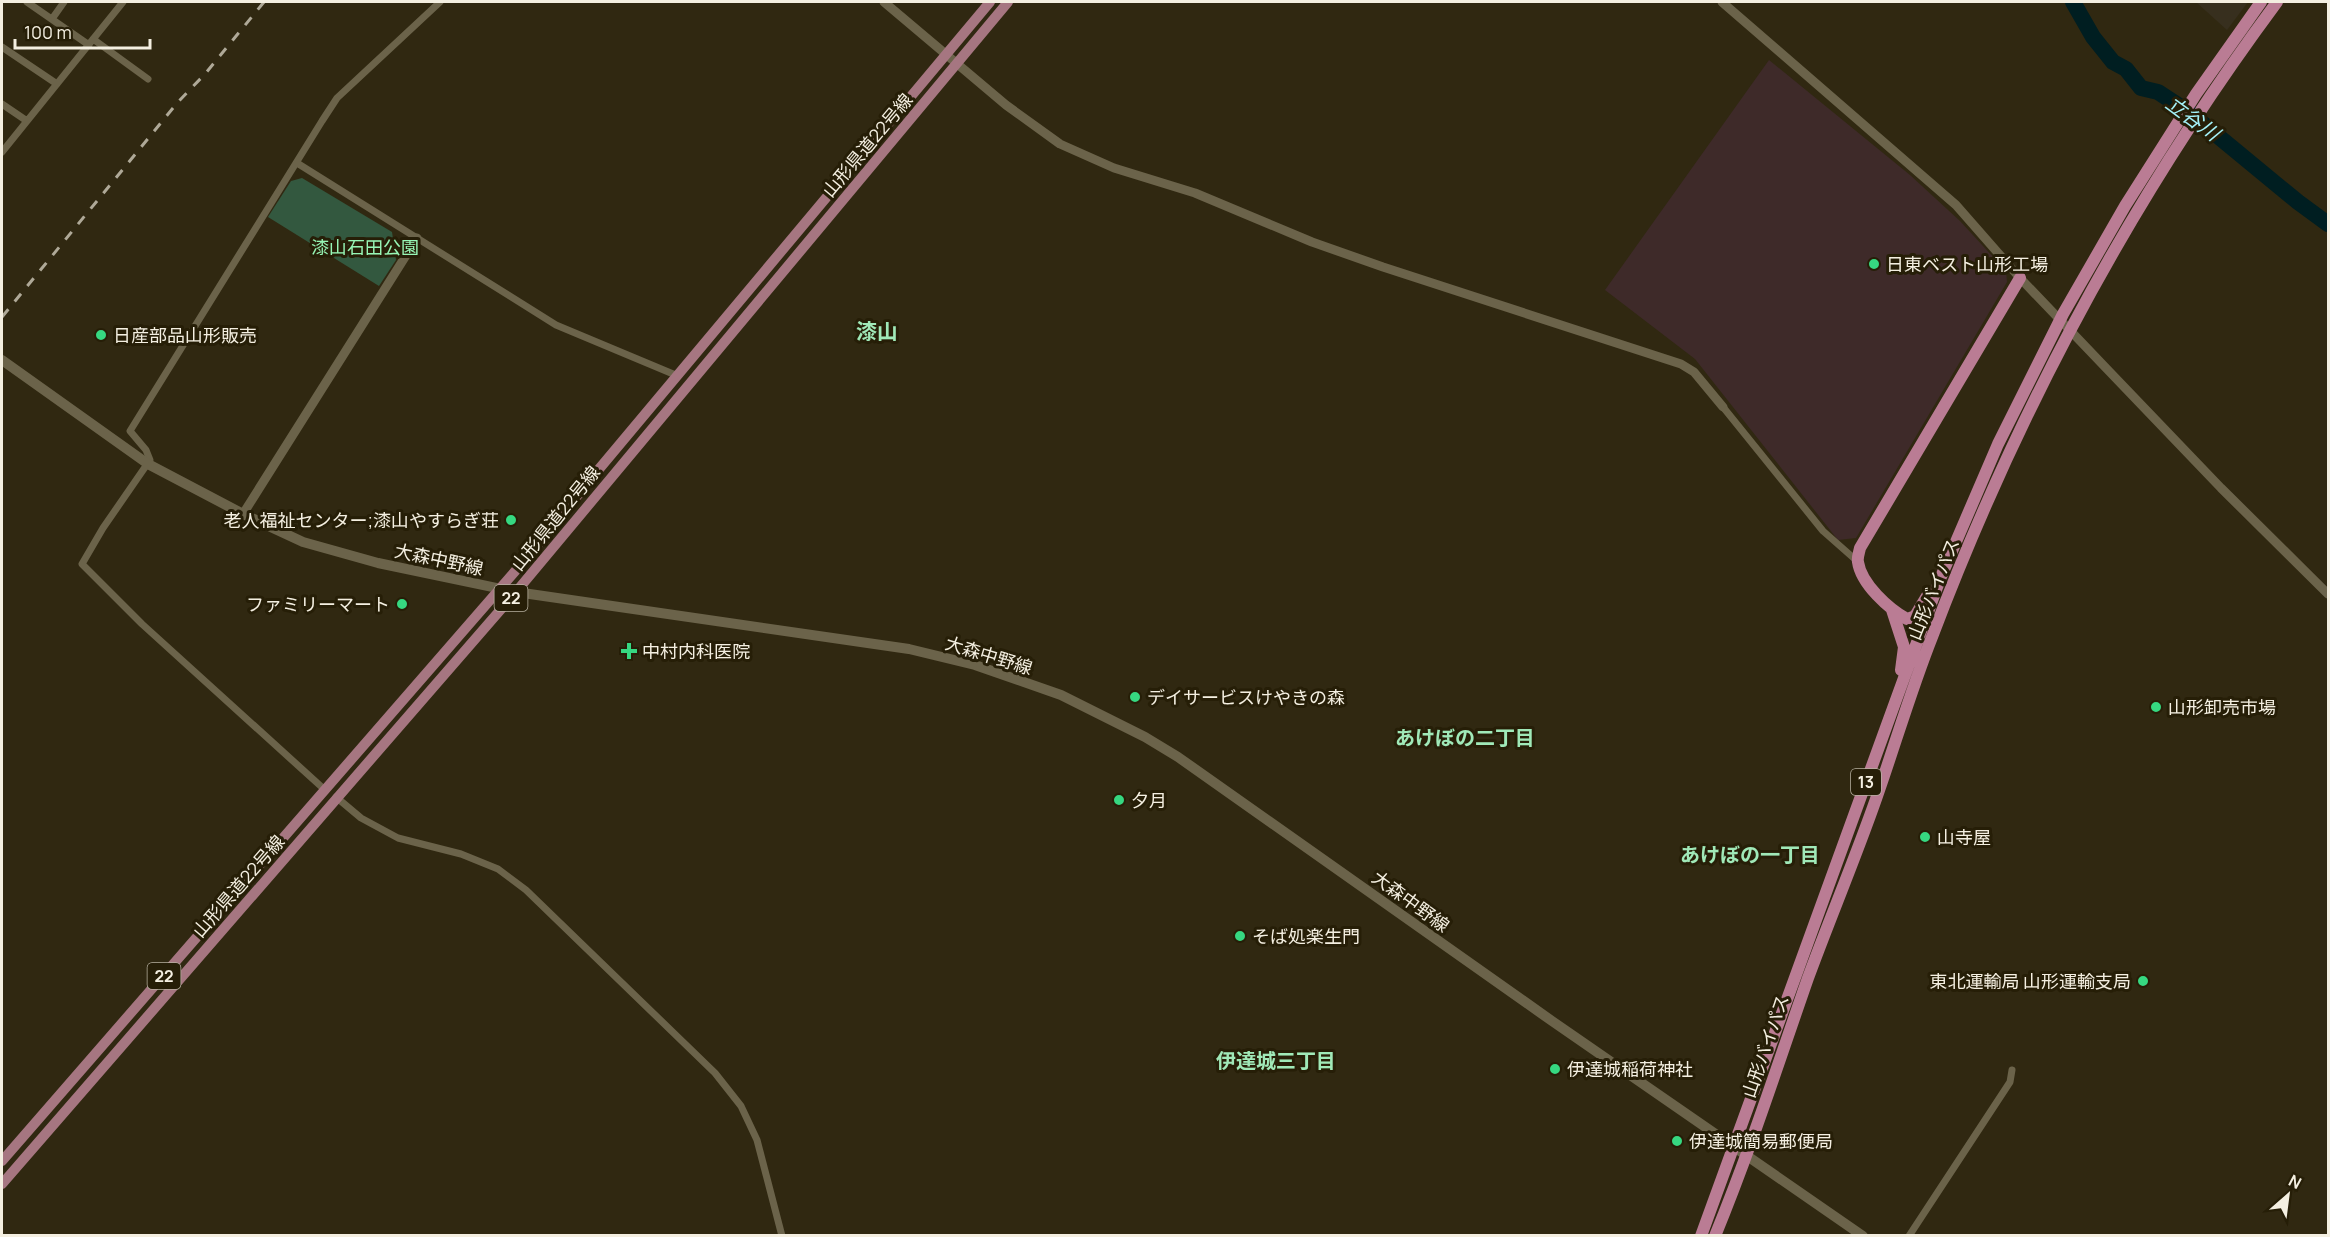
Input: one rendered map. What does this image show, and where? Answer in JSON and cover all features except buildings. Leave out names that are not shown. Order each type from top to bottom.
[{"type":"highway","name":"山形バイパス","points":[[1715,1236],[1875,801],[1931,637],[2057,340],[2095,270],[2162,168],[2277,2]]},
{"type":"highway","name":"山形バイパス","points":[[2095,270],[2125,206],[2196,94],[2258,5]]},
{"type":"highway","points":[[1962,528],[1942,557],[1924,603],[1915,616],[1907,619],[1892,610],[1862,573],[1857,561],[1869,531],[2020,278]]},
{"type":"highway","name":"山形バイパス","points":[[1701,1236],[1940,579],[1998,444],[2057,340]]},
{"type":"highway","points":[[1862,793],[1870,757],[1901,672],[1903,660],[1904,647],[1892,610]]},
{"type":"main road","name":"山形県道22号線","points":[[2,1161],[500,588],[990,2]]},
{"type":"main road","name":"山形県道22号線","points":[[2,1184],[516,592],[1008,2]]},
{"type":"main road","name":"大森中野線","points":[[2,360],[148,464],[243,514],[303,542],[378,563],[516,592],[909,649],[975,665],[1061,695],[1145,737],[1187,762],[1863,1236]]},
{"type":"street","points":[[27,2],[148,79]]},
{"type":"street","points":[[52,19],[64,2]]},
{"type":"street","points":[[2,152],[123,2]]},
{"type":"street","points":[[325,790],[142,624],[81,564],[150,460],[146,450],[130,431],[338,98],[441,2]]},
{"type":"street","points":[[884,2],[1027,122],[1060,144],[1114,168],[1195,193],[1312,242],[1681,364],[1694,372],[1723,406],[1823,531],[1857,561]]},
{"type":"street","points":[[1722,2],[1956,205],[2020,278],[2221,488],[2328,594]]},
{"type":"street","points":[[2,47],[57,84]]},
{"type":"street","points":[[2,104],[27,121]]},
{"type":"street","points":[[297,163],[556,325],[678,376]]},
{"type":"street","points":[[243,514],[417,238]]},
{"type":"street","points":[[336,797],[361,818],[398,838],[461,854],[498,869],[526,890],[715,1072],[741,1106],[757,1140],[782,1236]]},
{"type":"street","points":[[1909,1236],[2010,1082],[2012,1070]]},
{"type":"shaded area","points":[[2196,2],[2248,2],[2227,30]]},
{"type":"shaded area","points":[[1769,60],[1910,175],[1960,221],[2006,271],[2007,282],[1856,538],[1838,540],[1695,359],[1605,290]]},
{"type":"green space","name":"漆山石田公園","points":[[302,178],[392,232],[396,260],[379,286],[268,217],[291,181]]},
{"type":"waterway","name":"立谷川","points":[[2073,2],[2093,37],[2113,62],[2126,69],[2141,88],[2158,92],[2190,113],[2328,224]]},
{"type":"railway","points":[[2,317],[178,102],[205,74],[264,2]]},
{"type":"place","name":"日東ベスト山形工場","points":[[1874,264]]},
{"type":"place","name":"日産部品山形販売","points":[[101,335]]},
{"type":"place","name":"老人福祉センター;漆山やすらぎ荘","points":[[511,520]]},
{"type":"place","name":"ファミリーマート","points":[[402,604]]},
{"type":"place","name":"中村内科医院","points":[[629,651]]},
{"type":"place","name":"デイサービスけやきの森","points":[[1135,697]]},
{"type":"place","name":"山形卸売市場","points":[[2156,707]]},
{"type":"place","name":"夕月","points":[[1119,800]]},
{"type":"place","name":"山寺屋","points":[[1925,837]]},
{"type":"place","name":"そば処楽生門","points":[[1240,936]]},
{"type":"place","name":"東北運輸局 山形運輸支局","points":[[2143,981]]},
{"type":"place","name":"伊達城稲荷神社","points":[[1555,1069]]},
{"type":"place","name":"伊達城簡易郵便局","points":[[1677,1141]]},
{"type":"district","name":"漆山","points":[[877,331]]},
{"type":"district","name":"あけぼの二丁目","points":[[1465,737]]},
{"type":"district","name":"あけぼの一丁目","points":[[1750,854]]},
{"type":"district","name":"伊達城三丁目","points":[[1276,1060]]}]
